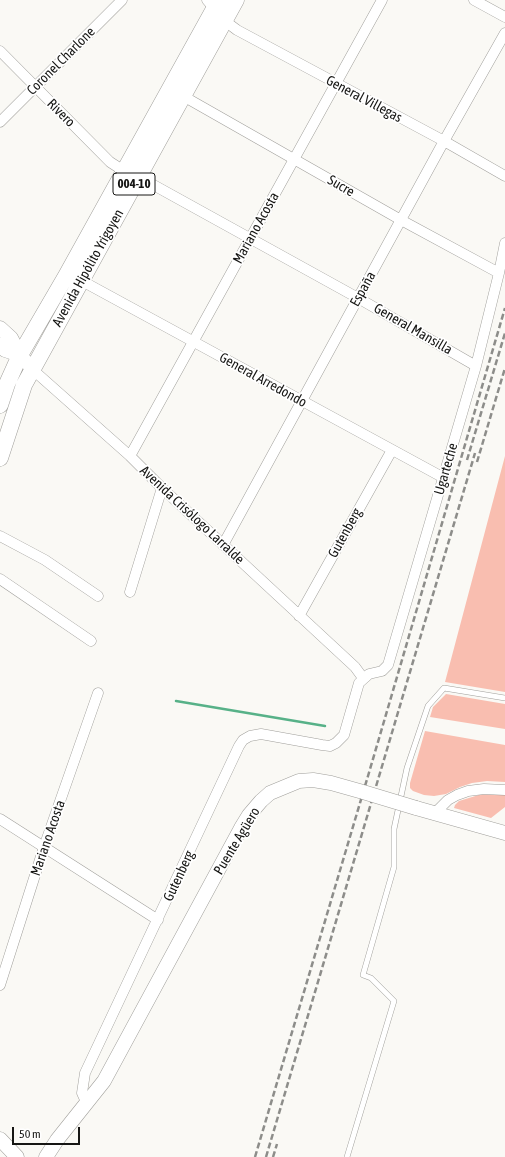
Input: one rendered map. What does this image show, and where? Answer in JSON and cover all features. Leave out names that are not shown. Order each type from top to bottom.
[{"type":"main road","name":"Avenida Hipólito Yrigoyen","points":[[0,458],[24,385],[82,281],[131,174],[216,7],[236,0]]},
{"type":"main road","name":"Avenida Hipólito Yrigoyen","points":[[0,405],[7,384],[20,355],[66,276],[183,96],[216,7]]},
{"type":"street","name":"Coronel Charlone","points":[[0,122],[122,0]]},
{"type":"street","name":"Mariano Acosta","points":[[130,456],[382,0]]},
{"type":"street","points":[[474,0],[505,17]]},
{"type":"street","name":"General Villegas","points":[[216,7],[237,30],[444,141],[505,176]]},
{"type":"street","name":"España","points":[[223,545],[444,141],[505,33]]},
{"type":"street","name":"Rivero","points":[[0,52],[110,162],[131,174]]},
{"type":"street","name":"Sucre","points":[[183,96],[401,220],[500,273]]},
{"type":"street","name":"General Mansilla","points":[[131,174],[251,238],[476,366]]},
{"type":"street","name":"Ugarteche","points":[[363,678],[369,674],[382,671],[388,665],[476,366],[500,273],[505,243]]},
{"type":"street","name":"General Arredondo","points":[[82,281],[444,478]]},
{"type":"street","points":[[0,328],[11,338],[20,355]]},
{"type":"street","points":[[0,345],[5,350],[20,355]]},
{"type":"street","name":"Avenida Crisólogo Larralde","points":[[20,355],[32,369],[130,456],[162,488],[355,667],[363,678]]},
{"type":"street","name":"Gutenberg","points":[[299,616],[392,450]]},
{"type":"street","points":[[130,592],[162,488]]},
{"type":"street","points":[[0,536],[45,560],[98,596]]},
{"type":"street","points":[[0,579],[91,641]]},
{"type":"street","name":"Gutenberg","points":[[86,1104],[82,1093],[85,1073],[239,746],[243,740],[250,736],[261,734],[330,746],[336,743],[344,735],[359,683],[363,678]]},
{"type":"street","name":"Mariano Acosta","points":[[0,985],[44,847],[98,693]]},
{"type":"street","name":"Puente Agüero","points":[[86,1104],[104,1082],[249,815],[270,793],[299,781],[313,780],[331,783],[505,833]]},
{"type":"street","points":[[435,813],[448,800],[468,791],[484,789],[505,790]]},
{"type":"street","points":[[0,818],[158,920]]},
{"type":"street","points":[[46,1157],[57,1140],[86,1104]]},
{"type":"street","points":[[0,1139],[18,1157]]},
{"type":"lane","points":[[347,1157],[394,1001],[371,978],[363,975],[394,867],[394,829],[407,768],[428,706],[444,688],[505,698]]},
{"type":"shaded area","points":[[505,456],[505,692],[445,682]]},
{"type":"shaded area","points":[[446,694],[505,704],[505,729],[430,717],[433,707]]},
{"type":"shaded area","points":[[425,731],[505,745],[505,782],[487,781],[472,783],[446,794],[434,796],[424,795],[413,791],[410,788],[410,783]]},
{"type":"shaded area","points":[[482,794],[505,795],[505,807],[491,818],[454,808],[459,801]]},
{"type":"waterway","points":[[176,701],[325,726]]},
{"type":"railway","points":[[255,1157],[505,308]]},
{"type":"railway","points":[[467,460],[505,333]]},
{"type":"railway","points":[[477,462],[505,368]]},
{"type":"railway","points":[[266,1157],[475,453]]},
{"type":"railway","points":[[273,1157],[277,1144]]}]
